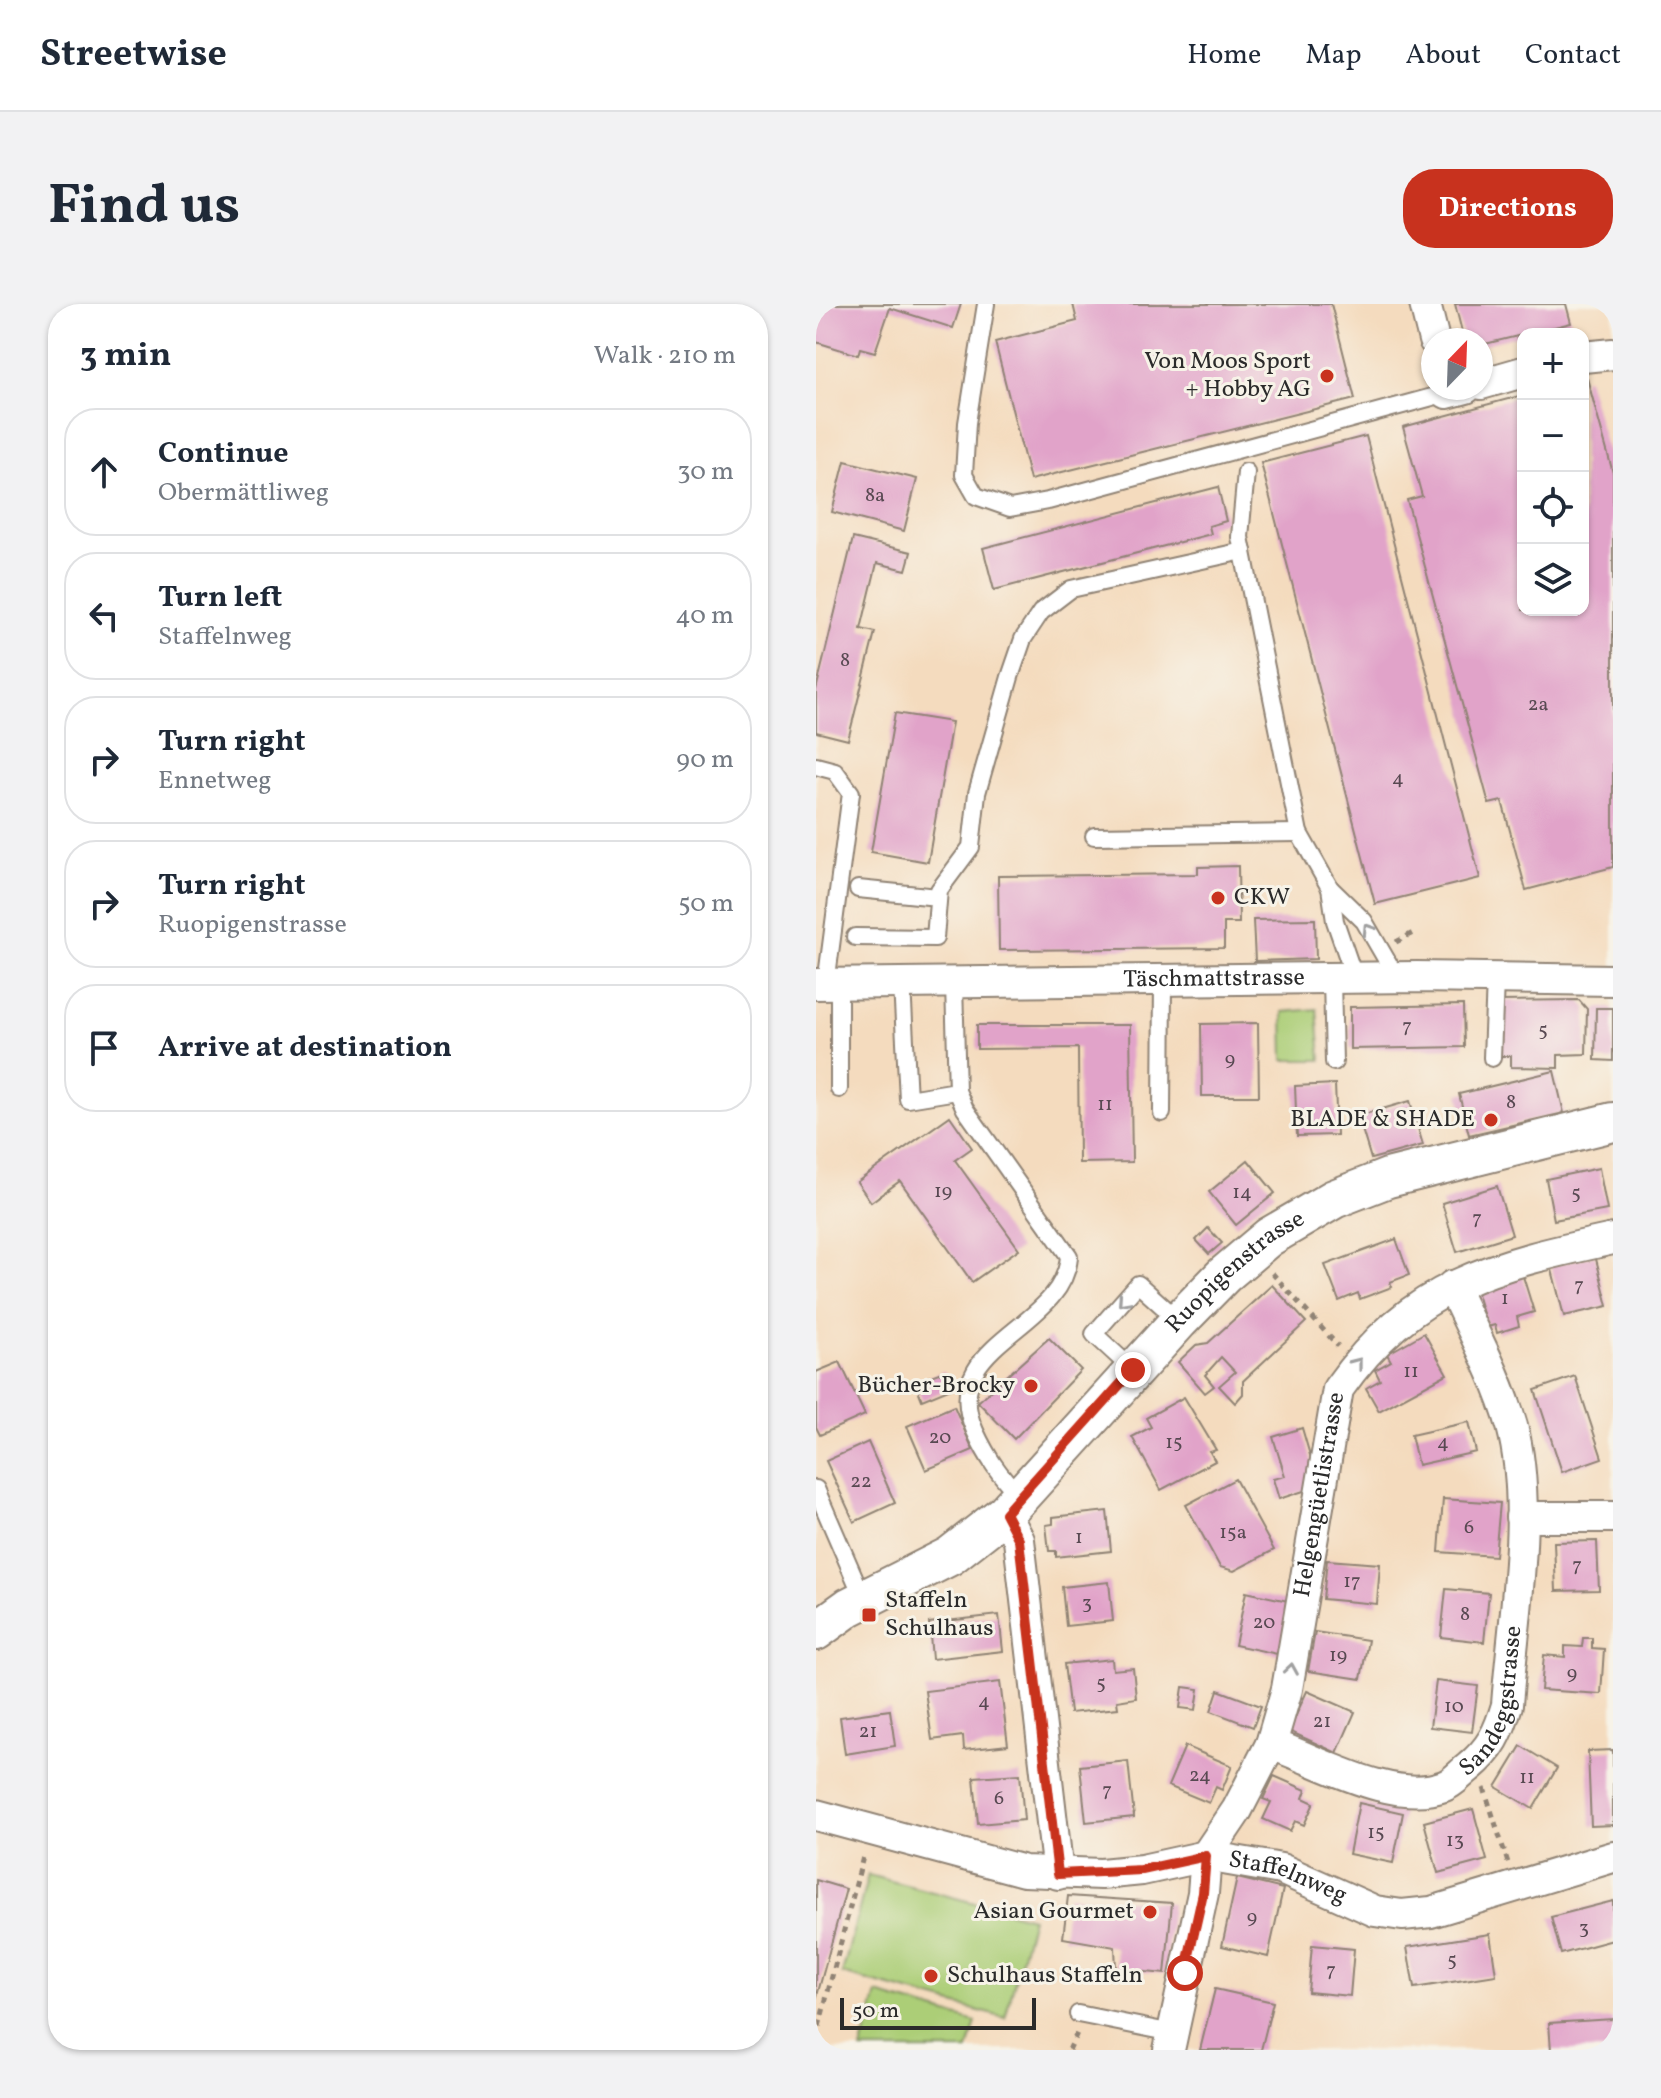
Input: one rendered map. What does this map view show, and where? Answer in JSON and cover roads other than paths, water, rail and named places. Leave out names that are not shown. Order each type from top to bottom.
[{"type":"street","points":[[1425,304],[1431,328]]},
{"type":"street","points":[[1589,356],[1613,354]]},
{"type":"street","points":[[1493,381],[1517,374]]},
{"type":"street","name":"Täschmattstrasse","points":[[827,984],[1397,978],[1613,980]]},
{"type":"street","name":"Ruopigenstrasse","points":[[816,1631],[864,1600],[950,1556],[1013,1504],[1179,1321],[1224,1275],[1269,1237],[1334,1199],[1388,1178],[1613,1122]]},
{"type":"street","name":"Helgengüetlistrasse","points":[[1206,1856],[1237,1810],[1271,1744],[1287,1689],[1338,1389],[1355,1364],[1396,1321],[1452,1286],[1497,1268],[1613,1239]]},
{"type":"street","name":"Sandeggstrasse","points":[[1271,1744],[1386,1789],[1427,1790],[1446,1785],[1476,1761],[1488,1751],[1500,1730],[1507,1705],[1521,1517],[1520,1474],[1512,1428],[1500,1391],[1452,1286]]},
{"type":"street","points":[[1013,1504],[1058,1874]]},
{"type":"street","points":[[1521,1517],[1613,1517]]},
{"type":"street","name":"Staffelnweg","points":[[816,1815],[1024,1871],[1058,1874],[1142,1870],[1206,1856],[1281,1869],[1375,1911],[1402,1915],[1431,1912],[1613,1857]]},
{"type":"street","points":[[1171,2042],[1203,1893],[1206,1856]]},
{"type":"lane","points":[[986,304],[967,423],[964,475],[976,496],[1010,508],[1048,501],[1421,399]]},
{"type":"lane","points":[[1246,472],[1240,537],[1299,833],[1330,888],[1364,921],[1397,978]]},
{"type":"lane","points":[[855,937],[935,938],[939,890],[971,847],[977,793],[1010,677],[1023,639],[1041,612],[1071,589],[1243,551]]},
{"type":"lane","points":[[816,766],[835,771],[851,793],[827,984],[839,1089]]},
{"type":"lane","points":[[1094,836],[1299,833]]},
{"type":"lane","points":[[1330,888],[1344,979],[1334,1062]]},
{"type":"lane","points":[[858,889],[938,897]]},
{"type":"lane","points":[[1492,1058],[1495,979]]},
{"type":"lane","points":[[1162,1113],[1163,981]]},
{"type":"lane","points":[[902,984],[908,1099],[957,1091]]},
{"type":"lane","points":[[954,984],[957,1091],[965,1109],[1069,1256],[1062,1285],[978,1365],[966,1398],[971,1421],[1013,1504]]},
{"type":"lane","points":[[1133,1370],[1094,1334],[1138,1284],[1179,1321]]},
{"type":"lane","points":[[816,1489],[864,1600]]},
{"type":"lane","points":[[1078,2014],[1171,2042]]},
{"type":"place","name":"Von Moos Sport + Hobby AG","points":[[1327,376]]},
{"type":"place","name":"CKW","points":[[1218,898]]},
{"type":"place","name":"BLADE & SHADE","points":[[1491,1120]]},
{"type":"place","name":"Bücher-Brocky","points":[[1031,1386]]},
{"type":"place","name":"Staffeln Schulhaus","points":[[869,1615]]},
{"type":"place","name":"Asian Gourmet","points":[[1150,1912]]},
{"type":"place","name":"Schulhaus Staffeln","points":[[931,1976]]}]
